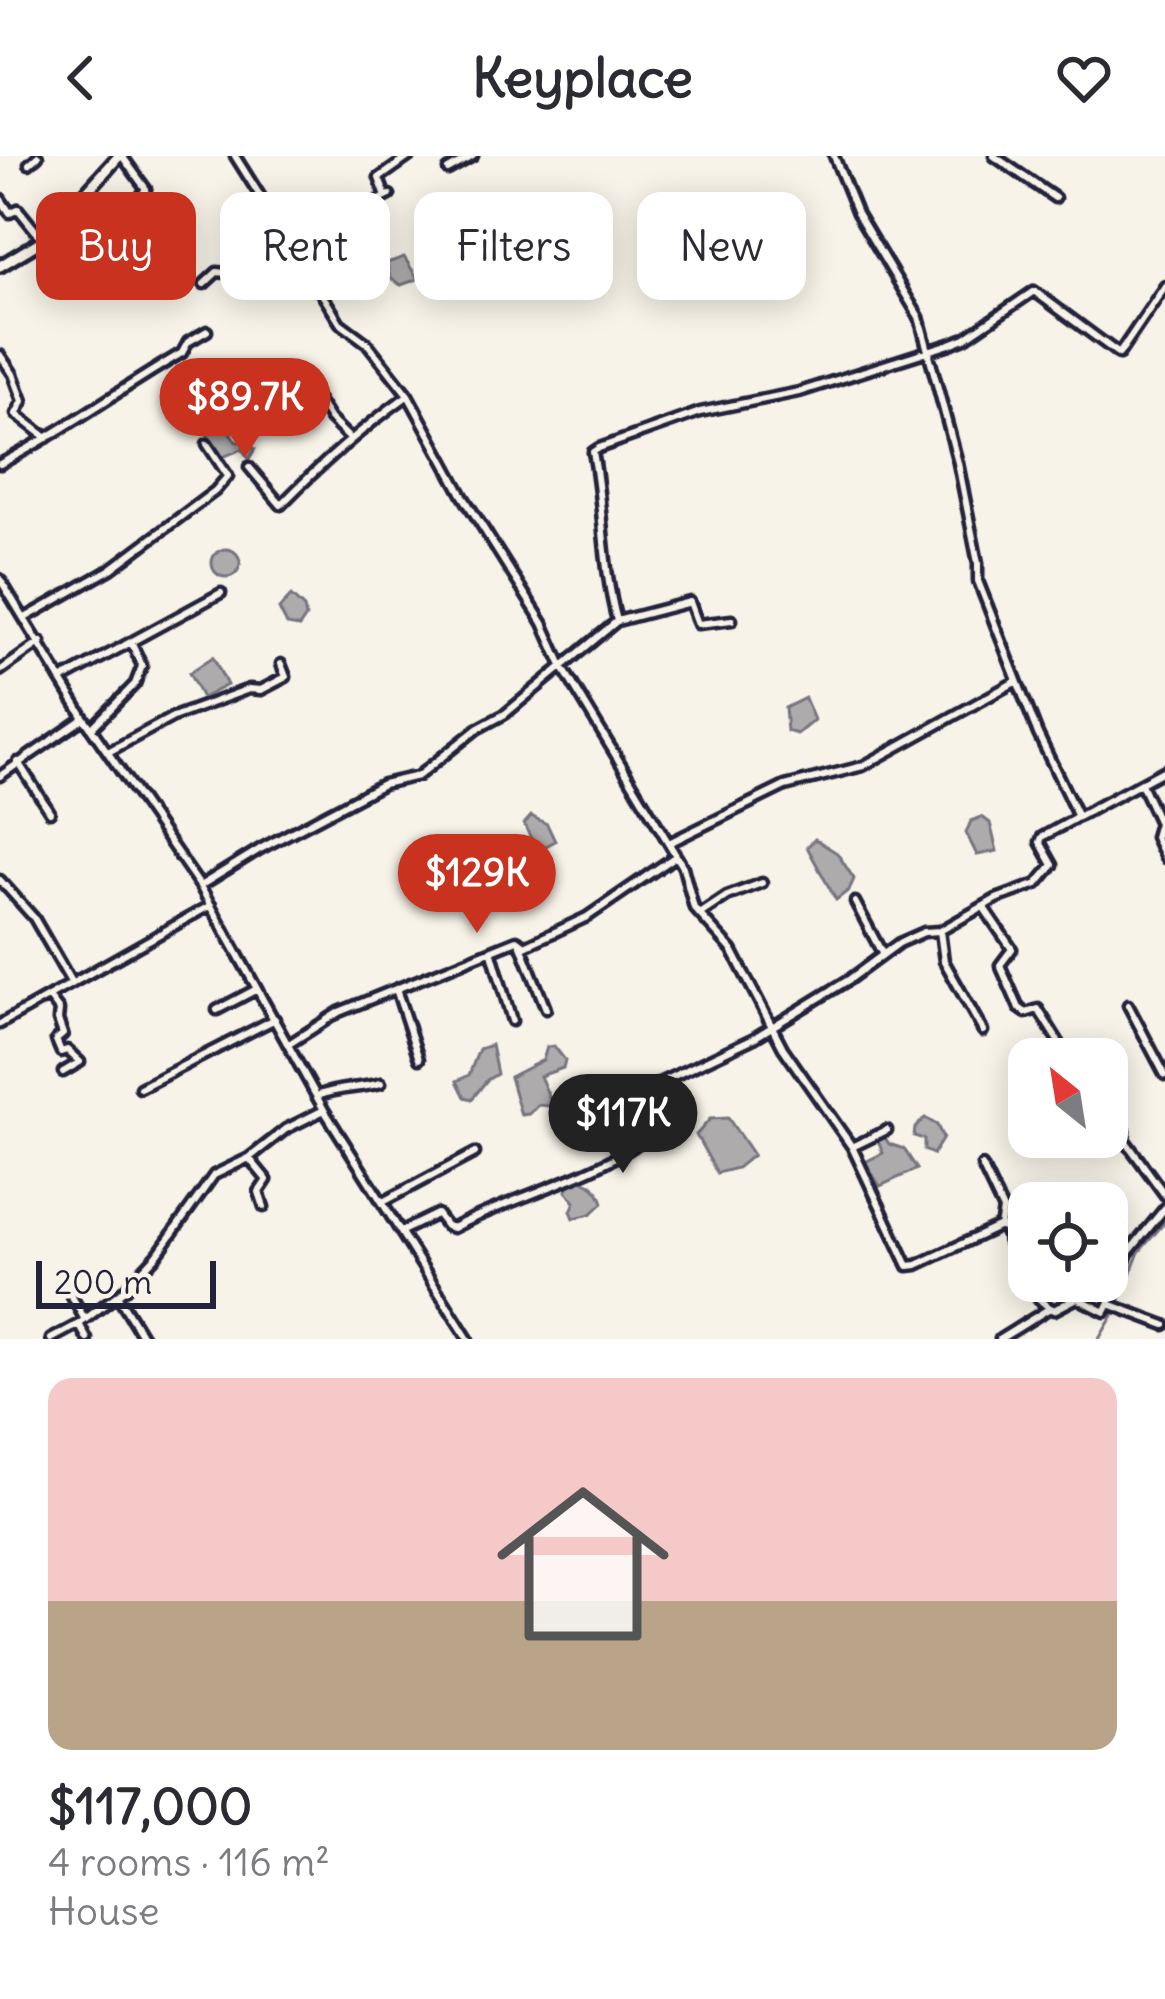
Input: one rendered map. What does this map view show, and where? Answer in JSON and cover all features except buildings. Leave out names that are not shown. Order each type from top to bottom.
[{"type":"main road","points":[[87,192],[120,156]]},
{"type":"main road","points":[[0,266],[36,244]]},
{"type":"street","points":[[29,164],[38,156]]},
{"type":"street","points":[[120,156],[144,192]]},
{"type":"street","points":[[235,156],[258,192]]},
{"type":"street","points":[[386,192],[379,178],[410,156]]},
{"type":"street","points":[[448,170],[473,156]]},
{"type":"street","points":[[834,156],[856,213],[919,317],[958,464],[978,581],[1016,681],[1078,817]]},
{"type":"street","points":[[994,156],[1055,198]]},
{"type":"street","points":[[0,198],[10,213],[17,209],[36,232]]},
{"type":"street","points":[[204,284],[220,272]]},
{"type":"street","points":[[617,621],[592,452],[700,412],[800,392],[965,338],[1034,291],[1119,354],[1165,286]]},
{"type":"street","points":[[326,300],[340,323],[367,343],[408,395],[669,843],[689,880],[694,908],[732,950],[771,1026],[852,1147],[908,1266],[1000,1226]]},
{"type":"street","points":[[0,464],[182,352],[188,341],[207,331]]},
{"type":"street","points":[[0,355],[23,401],[16,415],[47,438]]},
{"type":"street","points":[[236,380],[257,411],[266,416]]},
{"type":"street","points":[[260,428],[266,416],[307,383],[349,438]]},
{"type":"street","points":[[249,467],[280,506],[339,453],[349,438],[408,395]]},
{"type":"street","points":[[25,618],[111,569],[215,491],[228,476],[208,444]]},
{"type":"street","points":[[0,579],[84,718],[200,886],[324,1110],[468,1339]]},
{"type":"street","points":[[62,680],[221,593]]},
{"type":"street","points":[[200,886],[382,784],[418,776],[563,668],[617,621],[690,602],[698,624],[732,620]]},
{"type":"street","points":[[92,728],[135,684],[142,666],[131,642]]},
{"type":"street","points":[[0,670],[41,643]]},
{"type":"street","points":[[110,751],[173,717],[249,689],[261,690],[286,677],[280,664]]},
{"type":"street","points":[[669,843],[772,791],[863,766],[1016,681]]},
{"type":"street","points":[[0,776],[84,718]]},
{"type":"street","points":[[18,762],[50,812]]},
{"type":"street","points":[[402,1231],[437,1214],[453,1228],[614,1156],[651,1132],[639,1097],[642,1091],[771,1026],[850,980],[882,953],[1037,884],[1052,865],[1042,837],[1165,770]]},
{"type":"street","points":[[1142,786],[1159,823],[1155,837],[1165,858]]},
{"type":"street","points":[[518,940],[525,946],[560,932],[676,856]]},
{"type":"street","points":[[0,880],[34,918],[71,982]]},
{"type":"street","points":[[700,914],[727,896],[761,883]]},
{"type":"street","points":[[855,902],[882,953]]},
{"type":"street","points":[[0,1024],[211,904]]},
{"type":"street","points":[[984,908],[1012,949],[1000,965],[1019,1008],[1026,1013],[1038,1009],[1057,1038]]},
{"type":"street","points":[[940,931],[944,961],[983,1031]]},
{"type":"street","points":[[289,1044],[339,1012],[518,940]]},
{"type":"street","points":[[518,940],[546,1009]]},
{"type":"street","points":[[491,953],[512,1021]]},
{"type":"street","points":[[217,1010],[257,989]]},
{"type":"street","points":[[396,989],[419,1059]]},
{"type":"street","points":[[49,997],[59,1010],[63,1034],[56,1040],[61,1052],[68,1049],[80,1062],[63,1072]]},
{"type":"street","points":[[1128,1005],[1165,1075]]},
{"type":"street","points":[[140,1088],[274,1018]]},
{"type":"street","points":[[317,1096],[336,1088],[381,1083]]},
{"type":"street","points":[[51,1339],[117,1295],[157,1255],[214,1175],[250,1158],[286,1129],[324,1110]]},
{"type":"street","points":[[852,1147],[887,1130]]},
{"type":"street","points":[[1128,1146],[1165,1195]]},
{"type":"street","points":[[383,1202],[475,1153]]},
{"type":"street","points":[[250,1158],[267,1180],[259,1192],[265,1207]]},
{"type":"street","points":[[982,1166],[1003,1210],[1000,1226]]},
{"type":"street","points":[[1000,1226],[1032,1292],[1050,1308],[1077,1298],[1105,1312],[1129,1253],[1165,1208]]},
{"type":"street","points":[[71,1295],[87,1339]]},
{"type":"street","points":[[117,1295],[144,1339]]},
{"type":"street","points":[[1109,1304],[1165,1325]]},
{"type":"street","points":[[1000,1339],[1050,1308]]},
{"type":"shaded area","points":[[404,257],[414,280],[401,285],[390,278],[390,262]]},
{"type":"shaded area","points":[[218,423],[226,426],[236,442],[247,441],[255,449],[249,459],[242,449],[223,457],[204,430]]},
{"type":"shaded area","points":[[226,549],[236,553],[240,563],[236,573],[226,577],[216,573],[212,563],[216,553]]},
{"type":"shaded area","points":[[291,596],[304,608],[306,617],[299,627],[287,625],[279,609]]},
{"type":"shaded area","points":[[213,657],[227,685],[202,698],[189,673]]},
{"type":"shaded area","points":[[805,698],[814,720],[797,734],[787,731],[785,708]]},
{"type":"shaded area","points":[[531,816],[547,824],[555,841],[537,851],[524,824]]},
{"type":"shaded area","points":[[982,817],[990,823],[997,851],[977,855],[966,833],[971,821]]},
{"type":"shaded area","points":[[815,839],[837,853],[854,879],[836,900],[807,847]]},
{"type":"shaded area","points":[[491,1045],[497,1074],[472,1099],[465,1097],[457,1081],[469,1075],[479,1049]]},
{"type":"shaded area","points":[[554,1046],[565,1060],[563,1068],[540,1076],[550,1099],[548,1106],[538,1105],[521,1115],[510,1077],[543,1060],[547,1047]]},
{"type":"shaded area","points":[[728,1118],[753,1155],[737,1168],[717,1173],[696,1135],[710,1119]]},
{"type":"shaded area","points":[[925,1118],[937,1125],[943,1138],[933,1154],[924,1150],[924,1139],[914,1136]]},
{"type":"shaded area","points":[[884,1136],[889,1144],[904,1149],[917,1169],[880,1186],[865,1162],[883,1153],[877,1139]]},
{"type":"shaded area","points":[[573,1179],[592,1186],[601,1198],[603,1203],[591,1214],[574,1218],[575,1202],[566,1191]]},
{"type":"waterway","points":[[1099,1339],[1139,1252],[1165,1222]]}]
